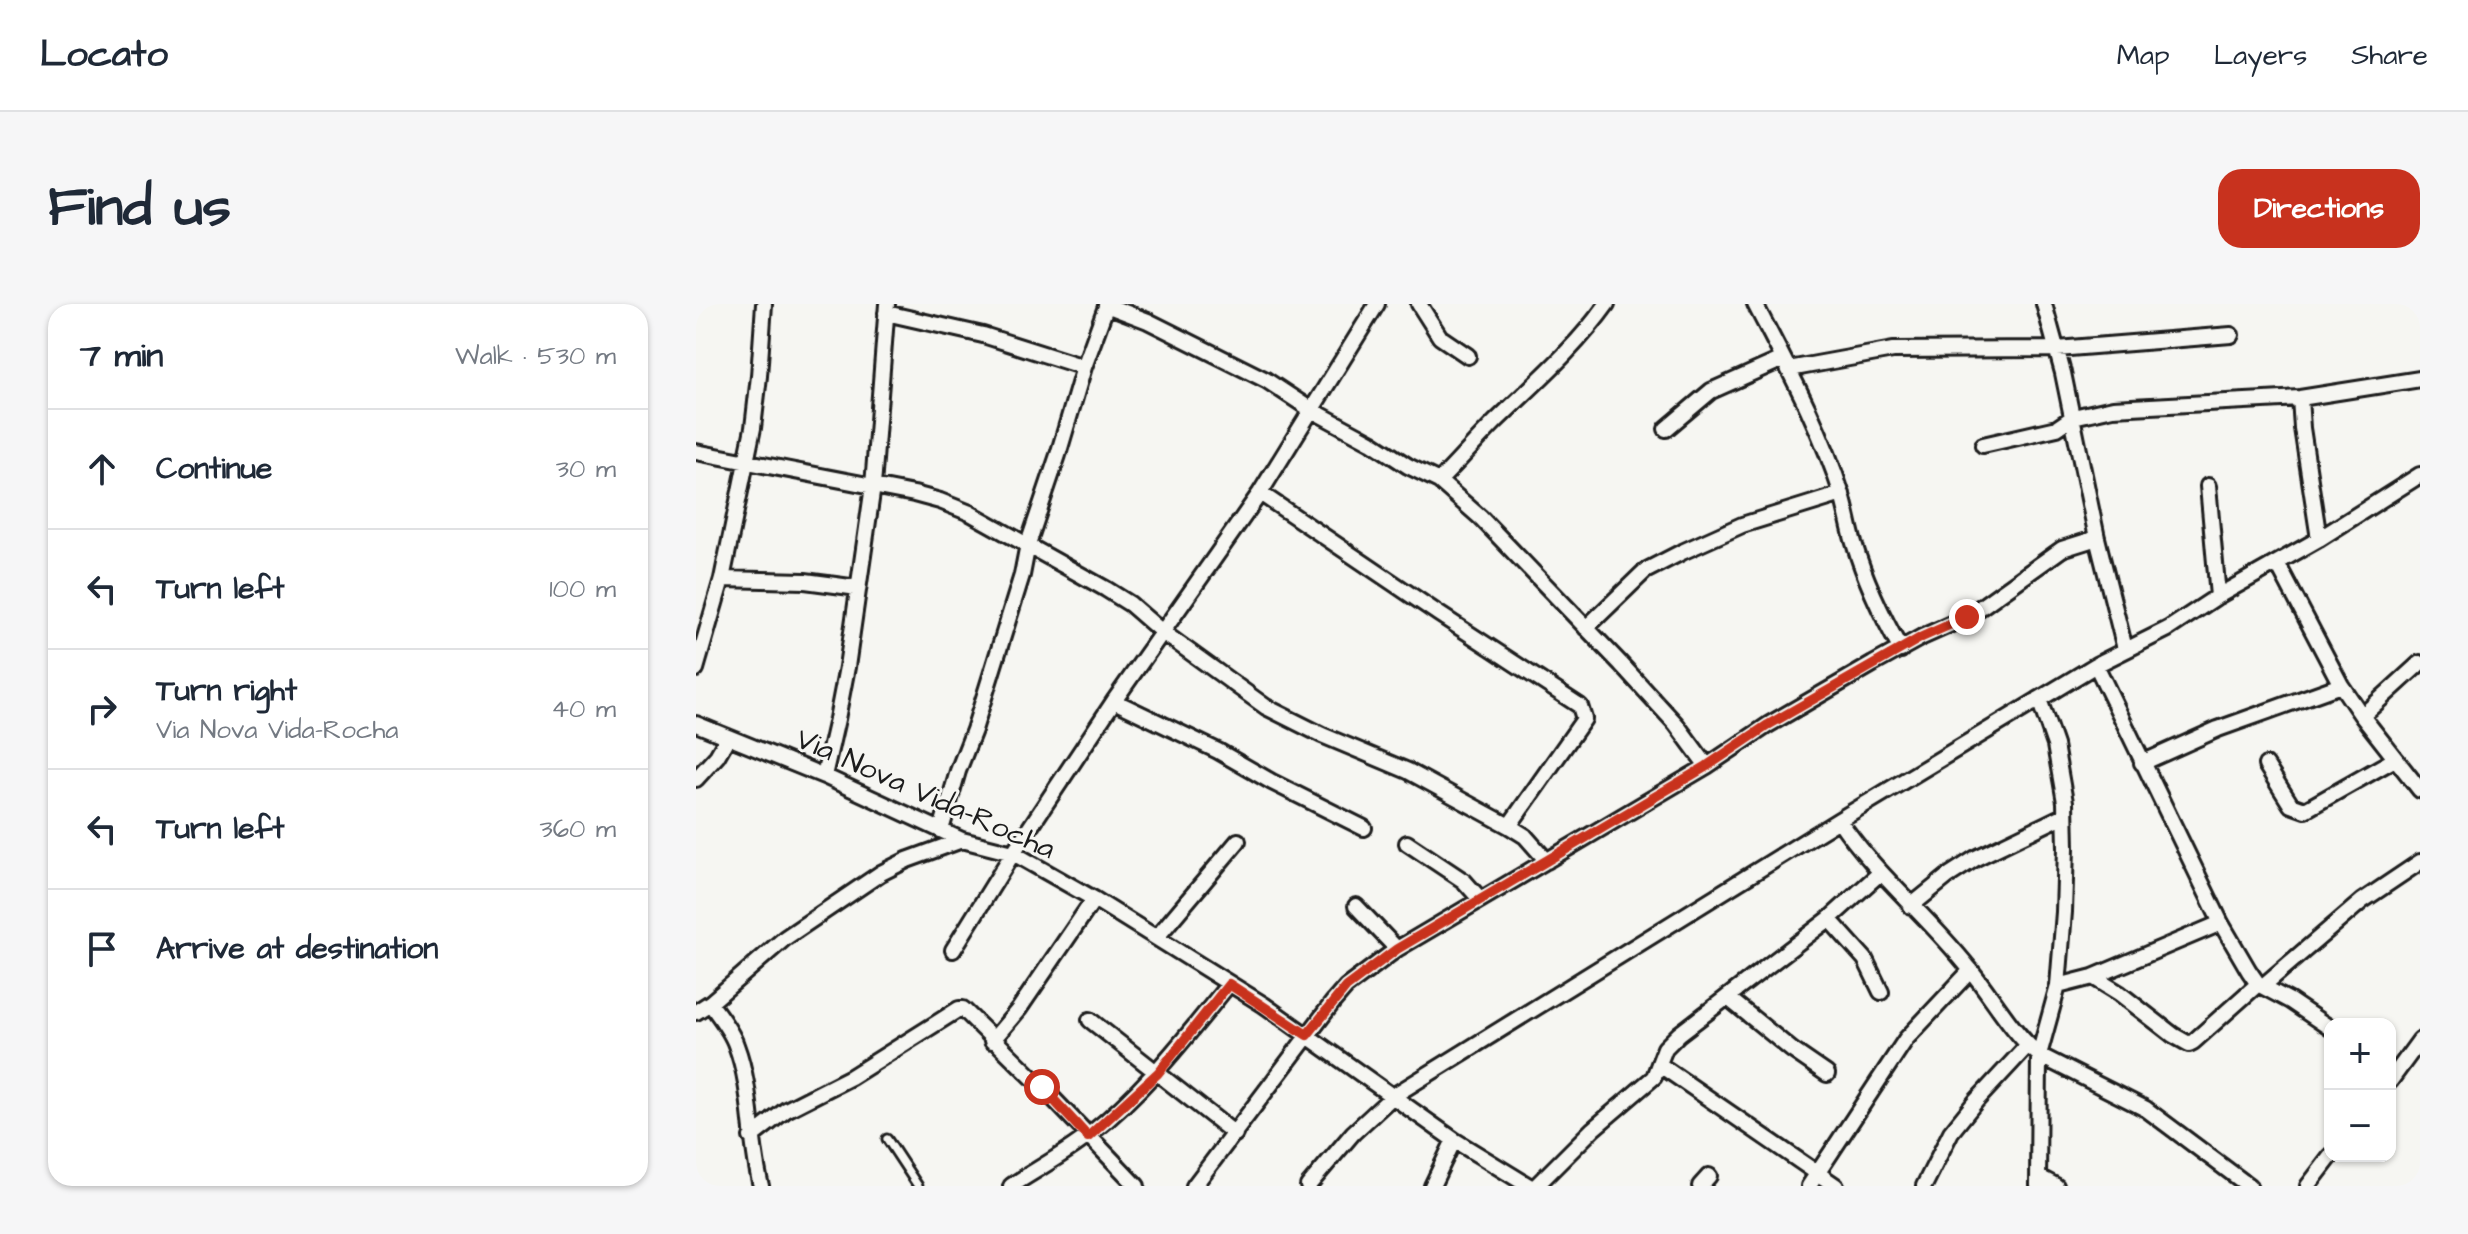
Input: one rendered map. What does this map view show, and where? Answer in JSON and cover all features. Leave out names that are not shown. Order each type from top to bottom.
[{"type":"street","points":[[696,669],[722,579],[753,428],[764,304]]},
{"type":"street","points":[[941,830],[1022,575],[1028,544],[1107,304],[1266,380],[1310,409],[1439,481],[1481,518],[1586,628],[1676,724],[1707,766]]},
{"type":"street","points":[[953,950],[1013,853],[1161,631],[1260,493],[1377,304]]},
{"type":"street","points":[[1419,304],[1440,337],[1468,356]]},
{"type":"street","points":[[1439,481],[1541,381],[1589,329],[1607,304]]},
{"type":"street","points":[[1755,304],[1818,434],[1842,494],[1854,545],[1882,616],[1901,650]]},
{"type":"street","points":[[2044,304],[2073,417],[2097,538],[2125,649]]},
{"type":"street","points":[[824,776],[842,693],[873,486],[887,308],[1084,367]]},
{"type":"street","points":[[1666,429],[1711,391],[1786,364],[1893,350],[2057,349],[2231,335]]},
{"type":"street","points":[[1983,445],[2057,428],[2073,417],[2113,408],[2300,398],[2420,379]]},
{"type":"street","points":[[2300,398],[2319,539]]},
{"type":"street","points":[[696,452],[873,486],[940,501],[970,513],[1130,604],[1161,631],[1266,707],[1322,735],[1408,771],[1509,826],[1525,836],[1547,861]]},
{"type":"street","points":[[1308,1186],[1353,1133],[1393,1096],[2039,699],[2125,649],[2168,629],[2420,475]]},
{"type":"street","points":[[2208,486],[2218,596]]},
{"type":"street","points":[[1260,493],[1580,706],[1584,719],[1509,826]]},
{"type":"street","points":[[1586,628],[1645,571],[1742,525],[1842,494]]},
{"type":"street","points":[[1194,1186],[1346,987],[1397,949],[1707,766],[1768,725],[1922,637],[1967,617],[2062,549],[2097,538]]},
{"type":"street","points":[[2277,563],[2341,685],[2420,790]]},
{"type":"street","points":[[722,579],[805,581],[858,588]]},
{"type":"street","points":[[2362,716],[2420,663]]},
{"type":"street","points":[[2096,665],[2221,923],[2261,985],[2324,1024]]},
{"type":"street","points":[[2142,763],[2218,729],[2341,685]]},
{"type":"street","points":[[2039,699],[2055,745],[2065,815],[2064,912],[2058,986],[2033,1050],[2038,1182],[2056,1186]]},
{"type":"street","points":[[1114,701],[1218,751],[1364,828]]},
{"type":"street","name":"Via Nova Vida-Rocha","points":[[696,724],[824,776],[962,840],[1013,853],[1157,937],[1307,1035],[1454,1140],[1529,1186]]},
{"type":"street","points":[[696,779],[717,756],[728,737]]},
{"type":"street","points":[[2266,765],[2291,805],[2305,810],[2395,759]]},
{"type":"street","points":[[1911,906],[1976,858],[2065,815]]},
{"type":"street","points":[[1839,820],[1858,848],[1971,970],[1987,995],[2033,1050],[2146,1109],[2249,1186]]},
{"type":"street","points":[[696,1012],[785,938],[881,873],[962,840]]},
{"type":"street","points":[[1157,937],[1238,841]]},
{"type":"street","points":[[1407,843],[1464,881],[1480,899]]},
{"type":"street","points":[[2093,977],[2189,1044],[2362,901],[2420,862]]},
{"type":"street","points":[[1536,1186],[1593,1129],[1654,1077],[1665,1048],[1829,919],[1880,873]]},
{"type":"street","points":[[992,1041],[1038,982],[1094,899]]},
{"type":"street","points":[[1356,906],[1397,949]]},
{"type":"street","points":[[1829,919],[1865,959],[1881,992]]},
{"type":"street","points":[[2058,986],[2093,977],[2221,923]]},
{"type":"street","points":[[1813,1180],[1906,1039],[1971,970]]},
{"type":"street","points":[[1011,1186],[1088,1137],[1158,1073],[1229,984]]},
{"type":"street","points":[[1727,997],[1827,1074]]},
{"type":"street","points":[[710,1003],[736,1045],[747,1087],[751,1137],[761,1186]]},
{"type":"street","points":[[751,1137],[786,1110],[851,1077],[963,1009],[1137,1186]]},
{"type":"street","points":[[1090,1020],[1235,1134]]},
{"type":"street","points":[[2396,1069],[2420,1040]]},
{"type":"street","points":[[1924,1186],[1951,1132],[1976,1101],[2033,1050]]},
{"type":"street","points":[[1660,1065],[1813,1180],[1836,1186]]},
{"type":"street","points":[[1432,1186],[1454,1140]]},
{"type":"street","points":[[2308,1186],[2326,1162]]},
{"type":"lane","points":[[887,1139],[918,1186]]},
{"type":"route","points":[[1042,1087],[1088,1137],[1158,1073],[1229,984],[1307,1035],[1346,987],[1397,949],[1707,766],[1768,725],[1922,637],[1967,617]]}]
